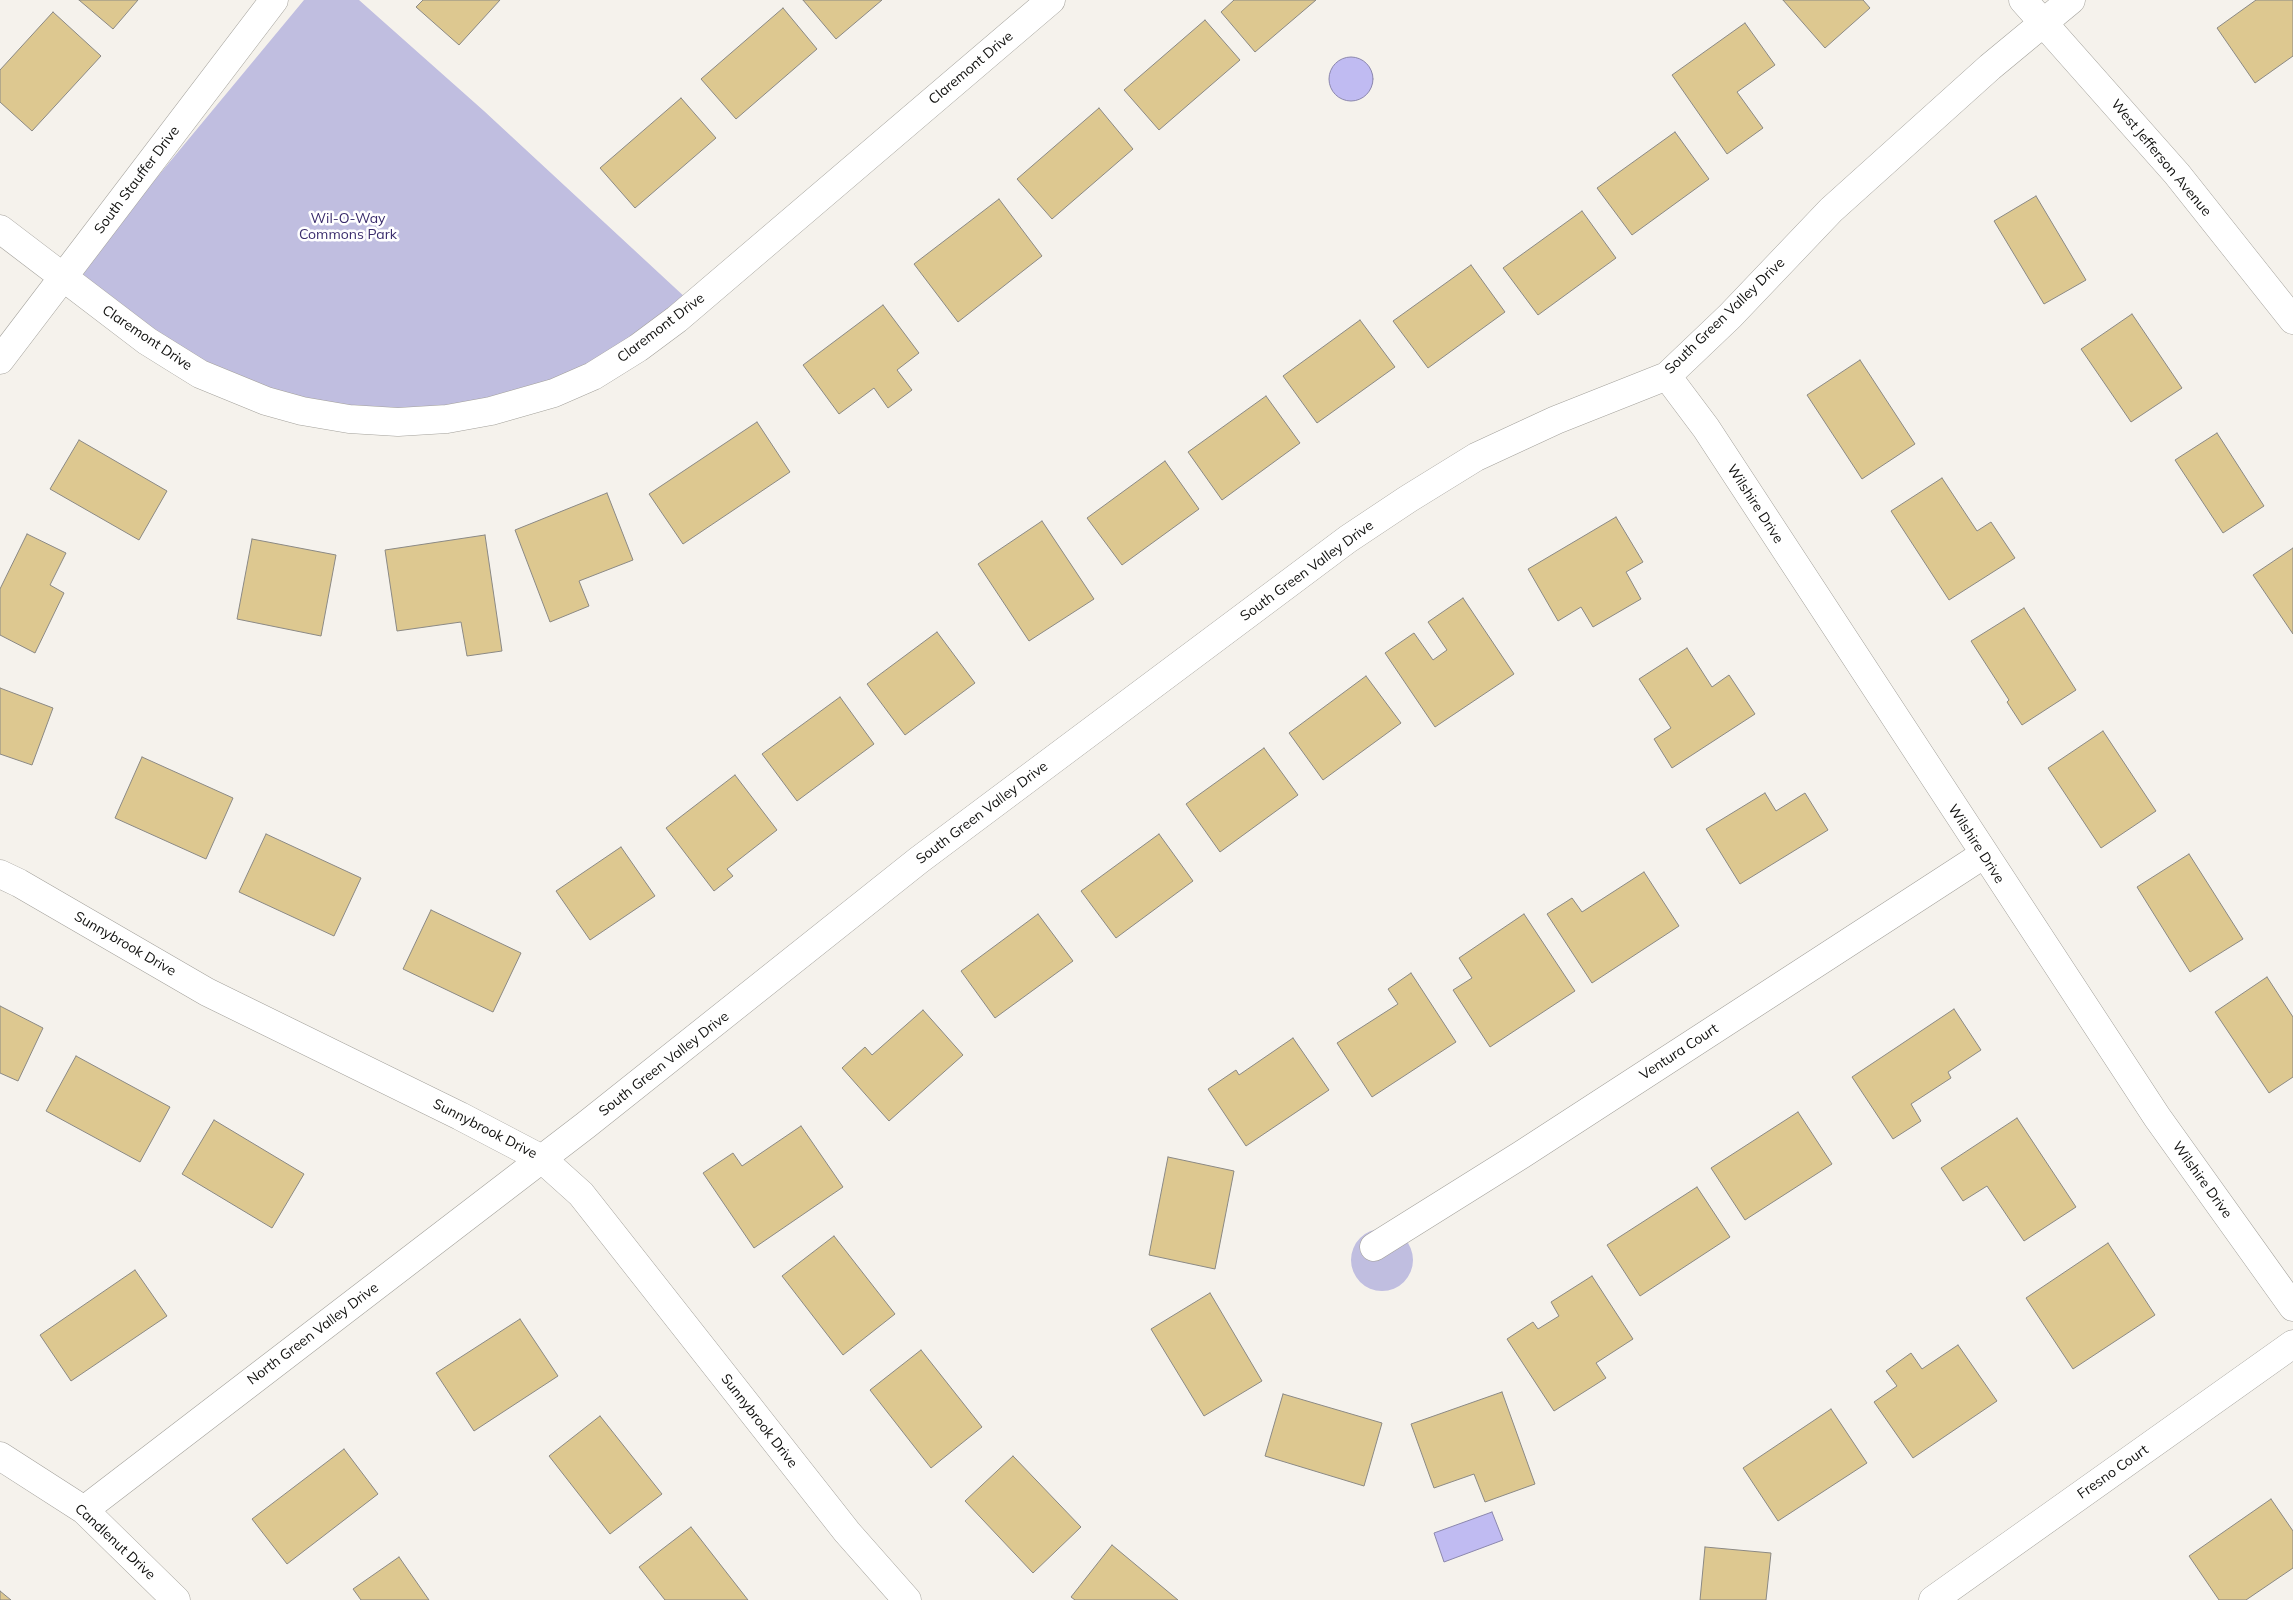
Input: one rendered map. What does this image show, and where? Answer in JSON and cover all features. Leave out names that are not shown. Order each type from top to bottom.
[{"type":"street","name":"South Stauffer Drive","points":[[0,360],[274,0]]},
{"type":"street","name":"Claremont Drive","points":[[0,229],[147,341],[200,374],[266,401],[321,414],[398,422],[447,419],[491,411],[554,393],[593,376],[638,348],[677,319],[1051,0]]},
{"type":"street","name":"West Jefferson Avenue","points":[[2023,0],[2177,174],[2293,320]]},
{"type":"street","name":"South Green Valley Drive","points":[[542,1159],[792,963],[919,860],[1348,539],[1476,457],[1556,420],[1667,376],[1730,316],[1831,210],[1990,67],[2071,0]]},
{"type":"street","name":"Wilshire Drive","points":[[1667,376],[1706,428],[1983,855],[2157,1118],[2293,1307]]},
{"type":"street","name":"Ventura Court","points":[[1374,1247],[1521,1155],[1983,855]]},
{"type":"street","name":"Sunnybrook Drive","points":[[0,874],[207,992],[460,1116],[542,1159],[581,1194],[847,1532],[907,1600]]},
{"type":"street","name":"North Green Valley Drive","points":[[84,1510],[542,1159]]},
{"type":"street","name":"Fresno Court","points":[[1933,1600],[2293,1344]]},
{"type":"street","name":"Candlenut Drive","points":[[0,1456],[84,1510],[176,1600]]},
{"type":"green space","name":"Wil-O-Way Commons Park","points":[[304,0],[359,0],[484,111],[687,299],[602,361],[525,390],[446,412],[375,412],[286,397],[200,364],[76,275]]},
{"type":"green space","points":[[1376,1229],[1388,1229],[1404,1238],[1411,1248],[1413,1260],[1411,1272],[1404,1282],[1388,1291],[1376,1291],[1365,1286],[1356,1277],[1351,1266],[1351,1254],[1356,1243],[1365,1234]]},
{"type":"shaded area","points":[[1351,57],[1363,61],[1369,67],[1373,79],[1369,91],[1363,97],[1351,101],[1339,97],[1333,91],[1329,79],[1333,67],[1339,61]]},
{"type":"shaded area","points":[[1492,1512],[1503,1540],[1444,1562],[1434,1533]]},
{"type":"building","points":[[79,0],[138,0],[113,29]]},
{"type":"building","points":[[423,0],[500,0],[459,45],[416,7]]},
{"type":"building","points":[[803,0],[882,0],[836,39]]},
{"type":"building","points":[[1234,0],[1316,0],[1255,52],[1221,12]]},
{"type":"building","points":[[1783,0],[1863,0],[1870,8],[1825,48]]},
{"type":"building","points":[[2256,0],[2293,0],[2293,56],[2255,83],[2217,28]]},
{"type":"building","points":[[783,8],[817,49],[736,119],[701,79]]},
{"type":"building","points":[[53,12],[101,56],[32,131],[0,102],[0,70]]},
{"type":"building","points":[[1205,20],[1240,60],[1159,130],[1124,90]]},
{"type":"building","points":[[1745,23],[1775,65],[1737,92],[1763,128],[1727,154],[1672,75]]},
{"type":"building","points":[[681,98],[716,138],[635,208],[600,168]]},
{"type":"building","points":[[1099,108],[1133,149],[1052,219],[1017,179]]},
{"type":"building","points":[[1675,132],[1709,179],[1632,235],[1597,188]]},
{"type":"building","points":[[2036,196],[2086,280],[2044,304],[1994,221]]},
{"type":"building","points":[[999,199],[1042,256],[958,322],[914,264]]},
{"type":"building","points":[[1582,211],[1616,258],[1538,315],[1503,268]]},
{"type":"building","points":[[1471,265],[1505,312],[1428,368],[1393,321]]},
{"type":"building","points":[[883,305],[919,353],[897,370],[912,390],[888,408],[874,388],[839,414],[803,365]]},
{"type":"building","points":[[2132,314],[2182,388],[2131,422],[2081,349]]},
{"type":"building","points":[[1360,320],[1395,367],[1317,423],[1283,376]]},
{"type":"building","points":[[1860,360],[1915,444],[1862,479],[1807,395]]},
{"type":"building","points":[[1266,396],[1300,443],[1222,500],[1188,452]]},
{"type":"building","points":[[757,422],[790,472],[683,544],[649,494]]},
{"type":"building","points":[[2217,433],[2264,506],[2223,533],[2175,460]]},
{"type":"building","points":[[79,440],[167,491],[139,540],[50,489]]},
{"type":"building","points":[[1165,461],[1199,509],[1122,565],[1087,518]]},
{"type":"building","points":[[1942,478],[1977,531],[1991,522],[2015,558],[1949,600],[1891,511]]},
{"type":"building","points":[[607,493],[633,560],[579,581],[589,606],[550,622],[515,530]]},
{"type":"building","points":[[1616,517],[1643,562],[1626,572],[1641,599],[1593,627],[1581,607],[1558,621],[1528,569]]},
{"type":"building","points":[[1042,521],[1094,599],[1029,641],[978,564]]},
{"type":"building","points":[[27,534],[66,553],[50,585],[64,593],[35,653],[0,635],[0,589]]},
{"type":"building","points":[[485,535],[502,651],[467,656],[461,622],[397,631],[385,550]]},
{"type":"building","points":[[252,539],[336,555],[321,636],[237,619]]},
{"type":"building","points":[[2293,548],[2293,634],[2253,575]]},
{"type":"building","points":[[1463,598],[1514,674],[1435,727],[1385,653],[1414,633],[1433,660],[1447,650],[1428,622]]},
{"type":"building","points":[[2024,608],[2076,690],[2022,725],[2007,702],[2009,700],[1971,641]]},
{"type":"building","points":[[937,632],[975,683],[905,735],[867,684]]},
{"type":"building","points":[[1687,648],[1712,687],[1729,675],[1755,714],[1672,768],[1654,739],[1671,728],[1639,679]]},
{"type":"building","points":[[1366,676],[1401,723],[1323,780],[1289,733]]},
{"type":"building","points":[[0,688],[53,708],[32,765],[0,754]]},
{"type":"building","points":[[840,697],[874,744],[797,801],[762,754]]},
{"type":"building","points":[[2103,731],[2156,811],[2101,848],[2048,768]]},
{"type":"building","points":[[1264,748],[1298,795],[1220,852],[1186,804]]},
{"type":"building","points":[[142,757],[233,798],[206,859],[115,818]]},
{"type":"building","points":[[735,775],[777,830],[727,869],[733,876],[714,891],[666,828]]},
{"type":"building","points":[[1765,793],[1776,811],[1805,793],[1828,830],[1740,884],[1706,829]]},
{"type":"building","points":[[266,834],[361,878],[334,936],[239,892]]},
{"type":"building","points":[[1159,834],[1193,881],[1116,938],[1081,891]]},
{"type":"building","points":[[621,847],[655,896],[590,940],[556,891]]},
{"type":"building","points":[[2189,854],[2243,939],[2190,972],[2137,887]]},
{"type":"building","points":[[1644,872],[1679,926],[1592,983],[1547,914],[1572,898],[1582,912]]},
{"type":"building","points":[[431,910],[521,953],[493,1012],[403,969]]},
{"type":"building","points":[[1038,914],[1073,961],[995,1018],[961,971]]},
{"type":"building","points":[[1524,914],[1575,991],[1490,1047],[1453,990],[1472,978],[1459,958]]},
{"type":"building","points":[[1411,973],[1456,1042],[1372,1097],[1337,1043],[1398,1004],[1388,989]]},
{"type":"building","points":[[2267,977],[2293,1017],[2293,1077],[2269,1093],[2215,1012]]},
{"type":"building","points":[[0,1006],[43,1028],[18,1081],[0,1073]]},
{"type":"building","points":[[1954,1009],[1981,1050],[1948,1072],[1951,1078],[1911,1104],[1921,1121],[1893,1139],[1852,1077]]},
{"type":"building","points":[[923,1010],[963,1055],[889,1121],[842,1068],[865,1047],[872,1055]]},
{"type":"building","points":[[1293,1038],[1329,1090],[1246,1146],[1208,1089],[1236,1070],[1239,1075]]},
{"type":"building","points":[[76,1056],[170,1107],[140,1162],[46,1111]]},
{"type":"building","points":[[1798,1112],[1832,1164],[1745,1220],[1711,1168]]},
{"type":"building","points":[[2017,1118],[2076,1207],[2024,1241],[1987,1186],[1963,1201],[1941,1168]]},
{"type":"building","points":[[214,1120],[304,1174],[272,1228],[182,1174]]},
{"type":"building","points":[[801,1126],[843,1187],[754,1248],[703,1173],[733,1153],[742,1166]]},
{"type":"building","points":[[1168,1157],[1234,1171],[1215,1269],[1149,1255]]},
{"type":"building","points":[[1697,1187],[1730,1237],[1640,1296],[1607,1245]]},
{"type":"building","points":[[834,1236],[895,1314],[843,1355],[782,1276]]},
{"type":"building","points":[[2108,1243],[2155,1315],[2073,1369],[2026,1298]]},
{"type":"building","points":[[135,1270],[167,1316],[71,1381],[40,1335]]},
{"type":"building","points":[[1592,1276],[1633,1339],[1596,1363],[1606,1378],[1554,1411],[1507,1339],[1533,1322],[1538,1329],[1559,1316],[1551,1302]]},
{"type":"building","points":[[1210,1293],[1262,1381],[1204,1416],[1151,1329]]},
{"type":"building","points":[[520,1319],[558,1376],[474,1431],[436,1373]]},
{"type":"building","points":[[1958,1345],[1997,1401],[1913,1458],[1874,1402],[1897,1386],[1886,1371],[1911,1353],[1922,1369]]},
{"type":"building","points":[[921,1350],[982,1427],[931,1468],[870,1390]]},
{"type":"building","points":[[1502,1392],[1535,1484],[1485,1502],[1474,1474],[1434,1488],[1411,1424]]},
{"type":"building","points":[[1283,1394],[1382,1423],[1364,1486],[1265,1456]]},
{"type":"building","points":[[1831,1409],[1867,1463],[1778,1521],[1743,1468]]},
{"type":"building","points":[[600,1416],[662,1494],[610,1534],[549,1456]]},
{"type":"building","points":[[344,1449],[378,1494],[287,1564],[252,1519]]},
{"type":"building","points":[[1013,1456],[1081,1527],[1033,1573],[965,1501]]},
{"type":"building","points":[[2271,1499],[2293,1531],[2293,1568],[2246,1600],[2219,1600],[2189,1556]]},
{"type":"building","points":[[691,1527],[748,1600],[665,1600],[639,1567]]},
{"type":"building","points":[[1112,1545],[1178,1600],[1075,1600],[1071,1597]]},
{"type":"building","points":[[1705,1547],[1771,1553],[1766,1600],[1700,1600]]},
{"type":"building","points":[[399,1557],[429,1600],[361,1600],[353,1589]]},
{"type":"building","points":[[0,1591],[11,1600],[0,1600]]}]
